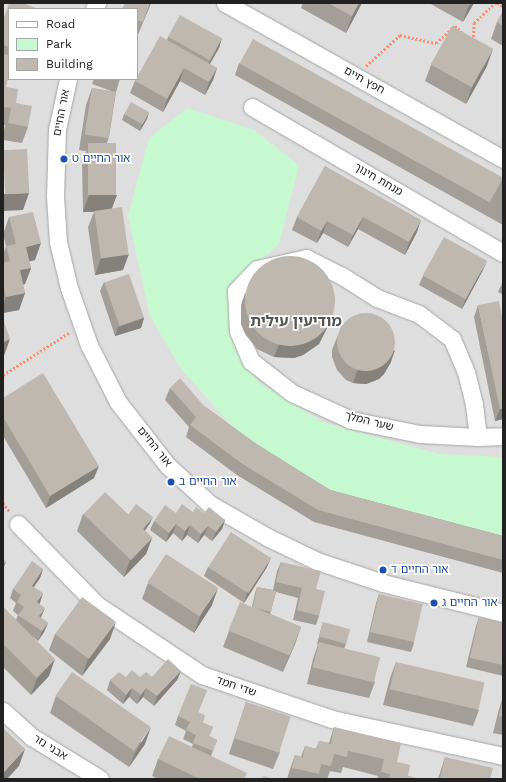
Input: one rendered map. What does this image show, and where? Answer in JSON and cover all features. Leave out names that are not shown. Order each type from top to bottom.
[{"type":"street","name":"חפץ חיים","points":[[226,3],[503,159]]},
{"type":"street","name":"אור החיים","points":[[68,80],[56,130],[55,196],[58,242],[81,325],[118,402],[167,464],[211,505],[267,537],[317,561],[383,583],[503,613]]},
{"type":"street","name":"מנחת חינוך","points":[[252,107],[503,253]]},
{"type":"street","name":"שער המלך","points":[[478,437],[474,404],[466,372],[452,339],[419,314],[377,298],[342,276],[306,258],[257,269],[236,291],[238,331],[251,361],[292,393],[352,420],[420,434],[478,437],[503,436]]},
{"type":"street","name":"שדי חמד","points":[[18,524],[97,605],[202,675],[332,719],[503,756]]},
{"type":"street","name":"אבני נזר","points":[[3,711],[32,737],[100,779]]},
{"type":"path","points":[[356,76],[400,35],[436,43],[455,26],[473,41],[474,23],[496,3],[503,6]]},
{"type":"path","points":[[3,375],[81,325]]},
{"type":"shaded area","name":"מודיעין עילית","points":[[3,3],[503,3],[503,779],[3,779]]},
{"type":"green space","points":[[188,108],[254,130],[299,165],[279,244],[230,289],[234,342],[256,380],[323,422],[439,454],[503,457],[503,536],[345,497],[267,454],[231,425],[181,369],[150,316],[128,216],[149,138]]},
{"type":"building","points":[[9,3],[22,3],[36,8],[8,8],[8,47],[3,45],[3,21]]},
{"type":"building","points":[[125,3],[150,3],[143,22],[138,20],[138,8],[122,8]]},
{"type":"building","points":[[328,3],[359,3],[352,16]]},
{"type":"building","points":[[503,11],[503,26],[497,22]]},
{"type":"building","points":[[180,15],[222,38],[210,60],[168,37]]},
{"type":"building","points":[[452,26],[493,49],[472,87],[431,64]]},
{"type":"building","points":[[160,36],[217,68],[209,82],[184,68],[167,99],[135,81],[138,80],[138,75]]},
{"type":"building","points":[[253,39],[503,178],[490,202],[239,63]]},
{"type":"building","points":[[3,54],[8,55],[8,76],[6,87],[18,89],[16,103],[32,106],[28,127],[8,123],[11,108],[3,107]]},
{"type":"building","points":[[92,88],[116,92],[108,138],[85,134]]},
{"type":"building","points":[[131,102],[149,112],[143,124],[124,114]]},
{"type":"building","points":[[88,143],[116,143],[116,195],[88,195]]},
{"type":"building","points":[[27,149],[29,193],[5,194],[3,150]]},
{"type":"building","points":[[325,166],[421,220],[409,242],[363,217],[353,235],[327,221],[321,231],[297,217]]},
{"type":"building","points":[[122,207],[129,255],[101,258],[94,211]]},
{"type":"building","points":[[33,212],[41,243],[26,247],[31,268],[20,270],[25,293],[6,297],[3,284],[3,263],[10,261],[6,246],[16,244],[9,217]]},
{"type":"building","points":[[444,237],[487,261],[466,299],[423,275]]},
{"type":"building","points":[[290,256],[307,260],[322,269],[331,284],[335,301],[331,318],[322,333],[307,342],[290,346],[273,342],[258,333],[249,318],[245,301],[249,284],[258,269],[273,260]]},
{"type":"building","points":[[129,274],[144,317],[119,326],[104,282]]},
{"type":"building","points":[[499,301],[503,322],[503,408],[500,409],[478,305]]},
{"type":"building","points":[[360,313],[372,313],[387,321],[395,336],[395,348],[387,363],[372,371],[360,371],[345,363],[337,348],[337,336],[345,321]]},
{"type":"building","points":[[3,319],[10,339],[3,342]]},
{"type":"building","points":[[43,373],[99,466],[50,496],[3,417],[3,398]]},
{"type":"building","points":[[180,378],[204,406],[255,443],[330,490],[503,536],[503,560],[318,510],[241,463],[190,425],[196,417],[170,388]]},
{"type":"building","points":[[105,492],[152,538],[131,560],[83,514]]},
{"type":"building","points":[[136,504],[153,517],[143,529],[128,515]]},
{"type":"building","points":[[182,504],[193,512],[196,507],[204,513],[209,507],[225,520],[216,532],[208,526],[201,534],[190,525],[185,531],[176,524],[169,533],[154,521],[165,505],[176,513]]},
{"type":"building","points":[[231,532],[271,558],[248,593],[208,567]]},
{"type":"building","points":[[166,554],[218,588],[199,616],[147,583]]},
{"type":"building","points":[[32,561],[43,569],[32,586],[43,593],[37,602],[45,608],[39,616],[48,623],[42,631],[18,615],[24,607],[17,602],[21,595],[13,589]]},
{"type":"building","points":[[281,562],[321,571],[316,589],[325,591],[319,616],[297,610],[302,588],[276,582]]},
{"type":"building","points":[[257,587],[276,591],[271,612],[253,607]]},
{"type":"building","points":[[379,594],[423,604],[414,642],[370,632]]},
{"type":"building","points":[[82,597],[116,622],[89,659],[55,634]]},
{"type":"building","points":[[240,602],[301,627],[290,655],[228,631]]},
{"type":"building","points":[[3,607],[55,659],[37,678],[3,644]]},
{"type":"building","points":[[479,617],[503,623],[503,665],[470,658]]},
{"type":"building","points":[[323,622],[350,629],[346,644],[319,636]]},
{"type":"building","points":[[319,642],[380,657],[374,682],[313,667]]},
{"type":"building","points":[[168,659],[181,671],[157,696],[146,688],[141,695],[132,688],[126,695],[110,680],[119,672],[126,677],[132,670],[140,677],[146,672],[152,677]]},
{"type":"building","points":[[396,662],[485,682],[478,710],[390,689]]},
{"type":"building","points":[[72,672],[151,727],[134,751],[55,696]]},
{"type":"building","points":[[191,684],[207,690],[198,712],[205,715],[203,723],[213,727],[209,736],[217,740],[213,751],[193,743],[196,735],[186,730],[190,722],[178,716]]},
{"type":"building","points":[[503,700],[503,717],[499,716]]},
{"type":"building","points":[[246,702],[291,717],[279,753],[234,738]]},
{"type":"building","points":[[334,727],[401,743],[397,762],[410,765],[408,776],[417,778],[389,779],[390,774],[381,772],[384,759],[348,751],[347,757],[334,754],[331,766],[321,764],[319,774],[292,768],[295,755],[303,757],[305,746],[317,749],[319,741],[331,744]]},
{"type":"building","points":[[3,728],[25,749],[3,773]]},
{"type":"building","points":[[169,736],[247,773],[244,779],[200,779],[158,759]]},
{"type":"building","points":[[445,757],[493,768],[490,779],[440,779]]},
{"type":"building","points":[[263,776],[275,779],[262,779]]},
{"type":"place","name":"אור החיים ט","points":[[64,159]]},
{"type":"place","name":"אור החיים ב","points":[[171,482]]},
{"type":"place","name":"אור החיים ד","points":[[383,570]]},
{"type":"place","name":"אור החיים ג","points":[[434,603]]},
{"type":"district","name":"מודיעין עילית","points":[[296,322]]}]
